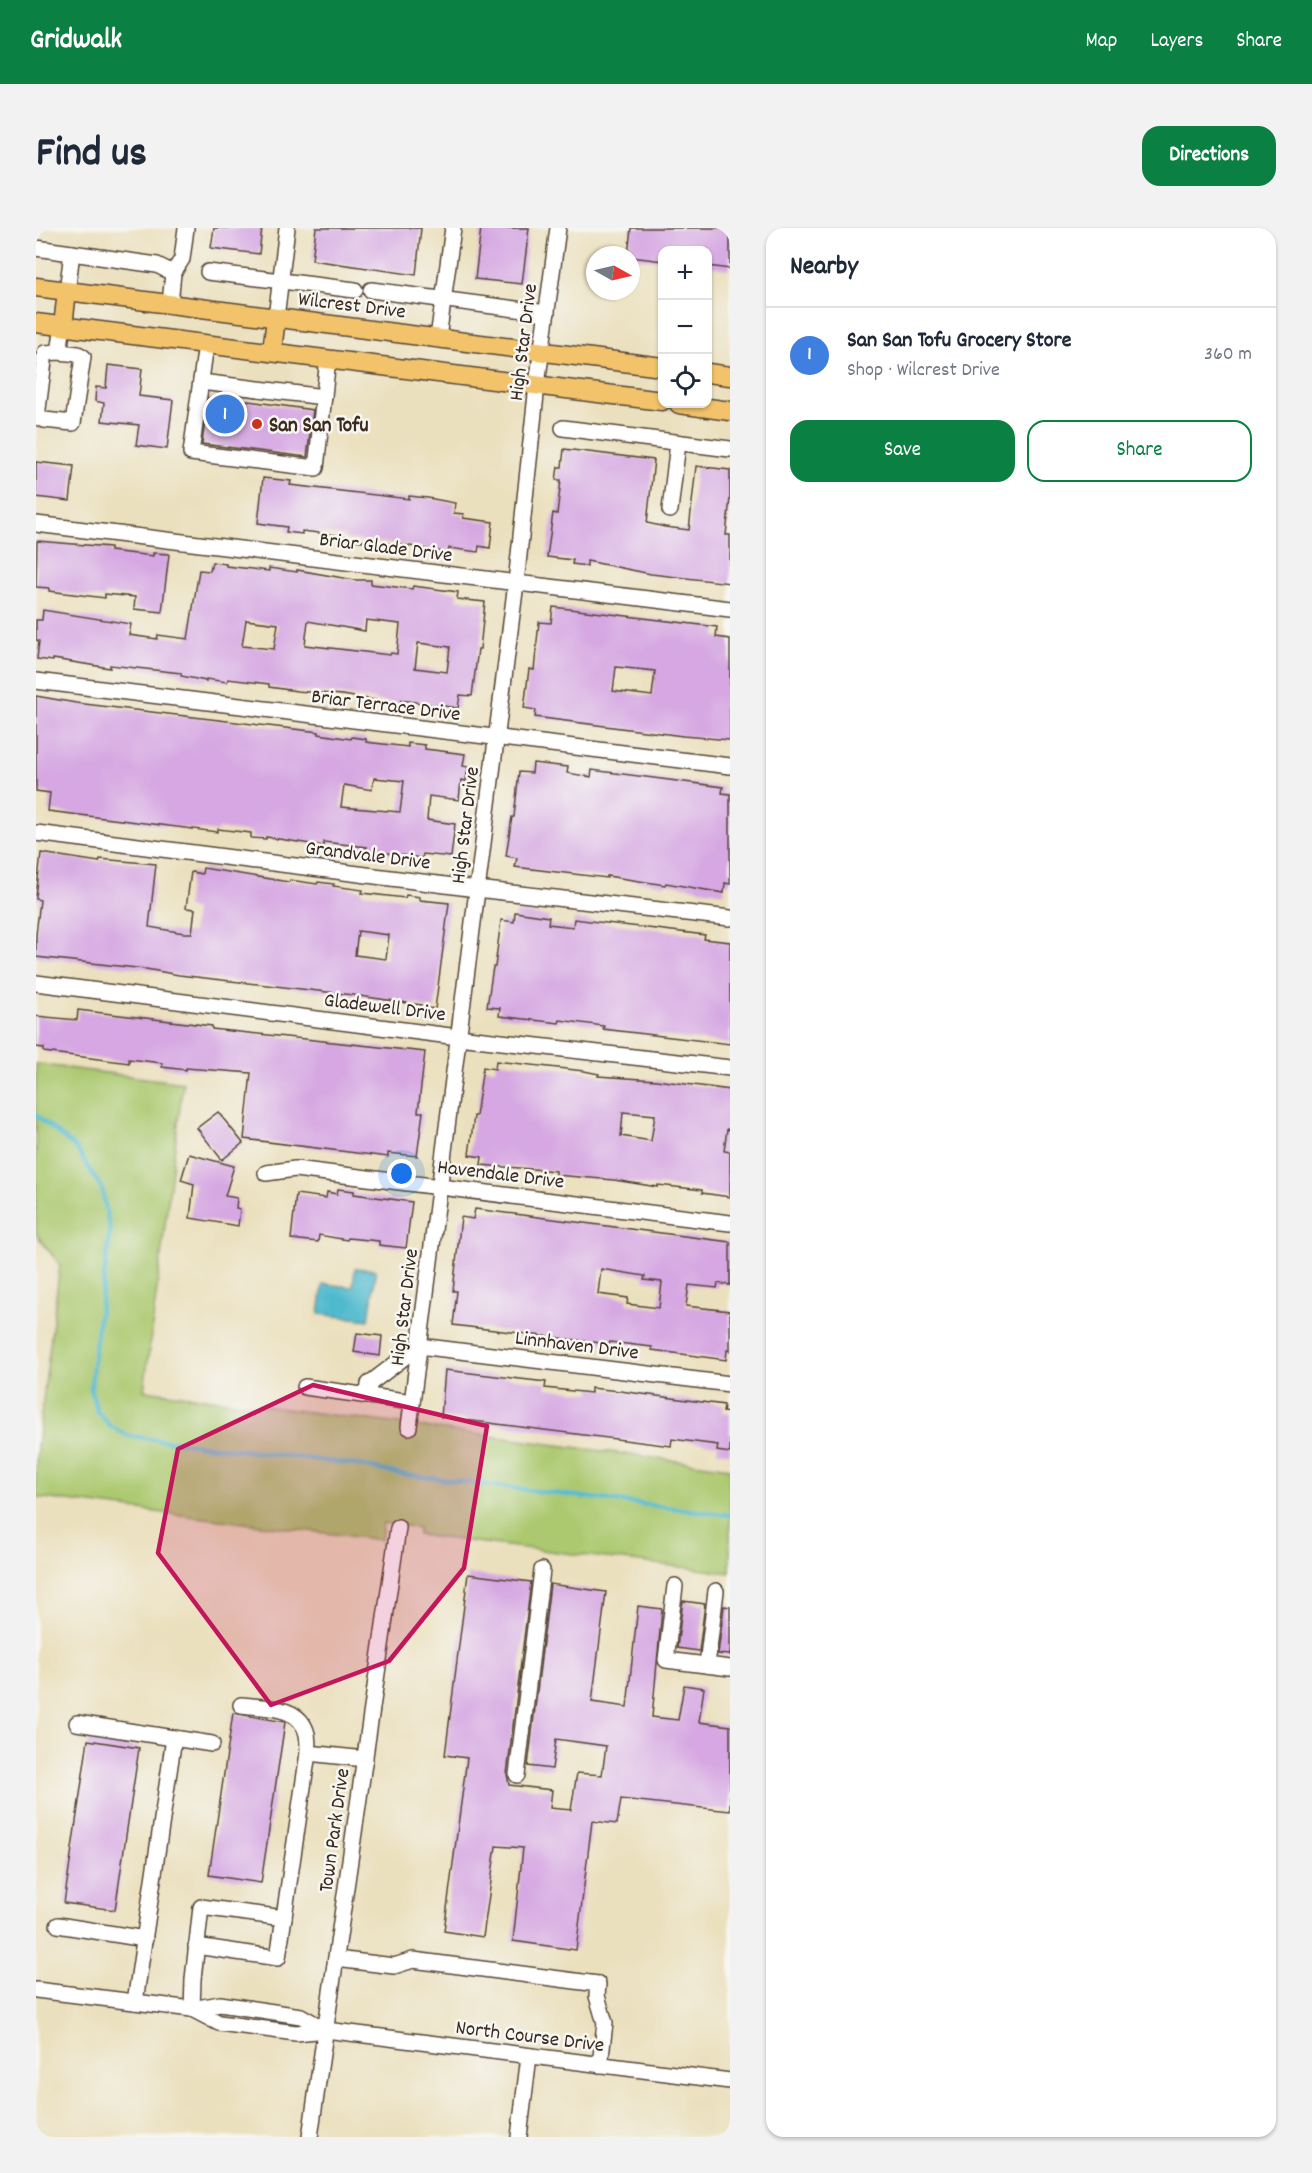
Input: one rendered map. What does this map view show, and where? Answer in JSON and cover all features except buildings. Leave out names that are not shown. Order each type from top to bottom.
[{"type":"main road","name":"Wilcrest Drive","points":[[36,287],[658,366]]},
{"type":"main road","points":[[63,326],[67,291]]},
{"type":"main road","points":[[272,351],[276,318]]},
{"type":"main road","points":[[36,323],[658,400]]},
{"type":"main road","points":[[712,374],[730,376]]},
{"type":"main road","points":[[708,408],[730,411]]},
{"type":"street","points":[[170,304],[173,273],[182,259],[186,228]]},
{"type":"street","points":[[276,318],[287,228]]},
{"type":"street","points":[[438,338],[453,228]]},
{"type":"street","name":"High Star Drive","points":[[409,1427],[516,583],[537,385],[558,228]]},
{"type":"street","points":[[36,248],[157,265],[173,273]]},
{"type":"street","points":[[67,291],[72,253]]},
{"type":"street","points":[[208,272],[355,290]]},
{"type":"street","points":[[371,290],[547,312]]},
{"type":"street","points":[[59,352],[63,326]]},
{"type":"street","points":[[206,344],[191,453],[316,468],[328,358]]},
{"type":"street","points":[[59,352],[78,354],[83,357],[73,423],[44,420],[38,417],[45,353],[59,352]]},
{"type":"street","points":[[201,382],[324,397]]},
{"type":"street","points":[[562,428],[730,450]]},
{"type":"street","points":[[670,510],[678,443]]},
{"type":"street","name":"Briar Glade Drive","points":[[36,524],[730,609]]},
{"type":"street","name":"Briar Terrace Drive","points":[[36,681],[730,766]]},
{"type":"street","name":"Grandvale Drive","points":[[36,833],[477,889],[730,918]]},
{"type":"street","name":"Gladewell Drive","points":[[36,983],[730,1068]]},
{"type":"street","name":"Havendale Drive","points":[[266,1173],[294,1169],[730,1223]]},
{"type":"street","points":[[368,1396],[369,1384],[419,1346]]},
{"type":"street","name":"Linnhaven Drive","points":[[419,1346],[730,1384]]},
{"type":"street","points":[[305,1387],[412,1402]]},
{"type":"street","name":"Town Park Drive","points":[[310,2137],[398,1528]]},
{"type":"street","points":[[517,1775],[542,1570]]},
{"type":"street","points":[[675,1586],[666,1660],[730,1668]]},
{"type":"street","points":[[707,1665],[716,1591]]},
{"type":"street","points":[[196,1946],[278,1958],[308,1753],[307,1733],[300,1719],[289,1711],[241,1705]]},
{"type":"street","points":[[77,1723],[212,1744]]},
{"type":"street","points":[[135,2002],[174,1738]]},
{"type":"street","points":[[308,1753],[365,1759]]},
{"type":"street","points":[[192,2009],[201,1907],[284,1918]]},
{"type":"street","points":[[58,1925],[144,1939]]},
{"type":"street","points":[[336,1959],[394,1966],[414,1960],[598,1984],[597,1996],[605,2023],[600,2065]]},
{"type":"street","name":"North Course Drive","points":[[36,1990],[192,2009],[220,2004],[301,2016],[326,2030],[730,2081]]},
{"type":"street","points":[[519,2137],[530,2056]]},
{"type":"highlighted area","points":[[313,1385],[487,1426],[464,1568],[389,1661],[271,1705],[158,1553],[178,1449]]},
{"type":"green space","points":[[36,1064],[183,1083],[144,1390],[730,1468],[730,1573],[418,1535],[418,1528],[383,1523],[381,1540],[36,1497],[36,1456],[60,1265],[36,1234]]},
{"type":"water","points":[[355,1268],[376,1270],[369,1320],[319,1314],[323,1284],[353,1287]]},
{"type":"waterway","points":[[36,1115],[76,1148],[102,1189],[110,1230],[91,1389],[97,1411],[110,1426],[129,1436],[358,1465],[399,1474],[730,1515]]},
{"type":"place","name":"San San Tofu Grocery Store","points":[[225,414]]},
{"type":"place","name":"San San Tofu","points":[[257,424]]}]
